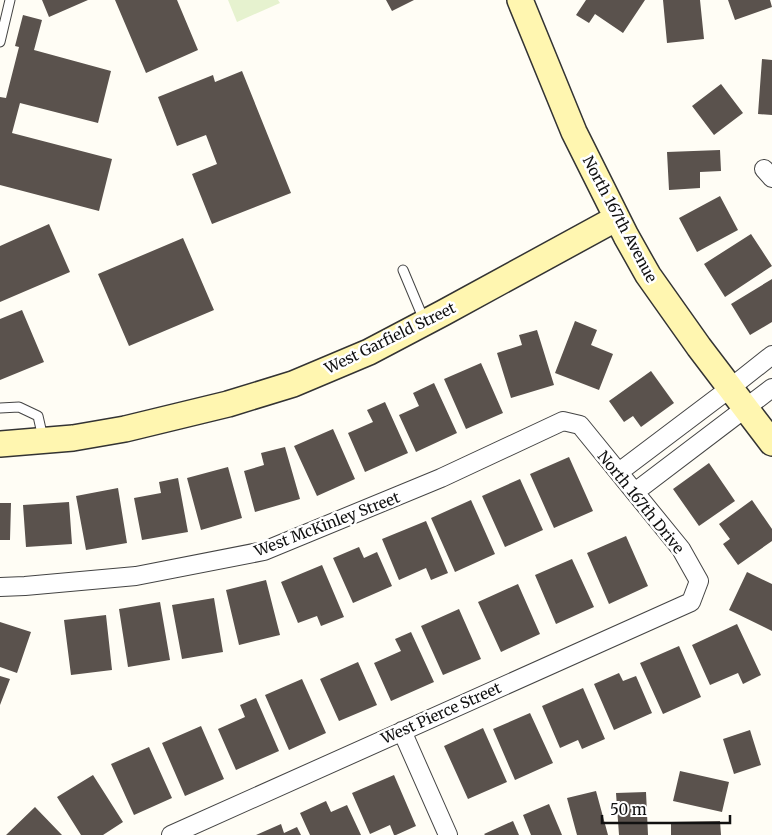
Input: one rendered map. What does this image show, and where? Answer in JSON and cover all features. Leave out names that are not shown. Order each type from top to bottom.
[{"type":"street","name":"North 167th Avenue","points":[[520,0],[574,132],[626,236],[648,274],[729,388],[772,443]]},
{"type":"street","name":"West Garfield Street","points":[[0,444],[73,438],[125,429],[237,401],[293,384],[361,355],[616,218]]},
{"type":"street","points":[[619,472],[772,355]]},
{"type":"street","points":[[635,492],[772,388]]},
{"type":"street","name":"West McKinley Street","points":[[0,586],[25,586],[136,576],[264,552],[441,478],[563,421],[580,425]]},
{"type":"street","name":"North 167th Drive","points":[[580,425],[681,549],[699,580]]},
{"type":"street","name":"West Pierce Street","points":[[171,835],[691,602],[699,580]]},
{"type":"street","points":[[402,731],[448,835]]},
{"type":"lane","points":[[0,42],[10,0]]},
{"type":"lane","points":[[403,270],[425,322]]},
{"type":"lane","points":[[0,408],[20,407],[38,416],[44,441]]},
{"type":"green space","points":[[228,0],[278,0],[280,3],[237,22]]},
{"type":"building","points":[[42,0],[88,0],[49,17]]},
{"type":"building","points":[[115,0],[177,0],[198,50],[146,73]]},
{"type":"building","points":[[386,0],[414,0],[392,11]]},
{"type":"building","points":[[586,0],[645,0],[623,33],[595,14],[589,23],[576,15]]},
{"type":"building","points":[[663,0],[700,0],[704,39],[667,43]]},
{"type":"building","points":[[728,0],[770,0],[772,7],[735,20]]},
{"type":"building","points":[[23,15],[42,20],[34,50],[111,71],[98,123],[20,103],[12,133],[112,159],[99,211],[0,185],[0,97],[6,98],[19,47],[15,46]]},
{"type":"building","points":[[762,59],[772,60],[772,115],[758,114]]},
{"type":"building","points":[[242,71],[291,193],[212,224],[192,174],[217,164],[206,135],[177,146],[158,97],[213,75],[215,82]]},
{"type":"building","points":[[721,84],[743,113],[714,135],[692,106]]},
{"type":"building","points":[[720,150],[721,171],[700,172],[700,188],[669,190],[667,152]]},
{"type":"building","points":[[720,196],[738,230],[697,252],[679,218]]},
{"type":"building","points":[[49,224],[70,272],[0,302],[0,246]]},
{"type":"building","points":[[751,234],[772,266],[725,297],[704,264]]},
{"type":"building","points":[[183,238],[214,310],[129,346],[98,274]]},
{"type":"building","points":[[772,279],[772,322],[750,335],[731,304]]},
{"type":"building","points":[[22,310],[44,362],[0,380],[0,319]]},
{"type":"building","points":[[575,321],[597,330],[591,345],[613,354],[599,390],[555,373]]},
{"type":"building","points":[[537,330],[554,385],[511,398],[497,353],[522,345],[519,335]]},
{"type":"building","points":[[481,363],[503,413],[466,429],[444,379]]},
{"type":"building","points":[[651,371],[674,403],[641,427],[633,416],[624,422],[609,401]]},
{"type":"building","points":[[434,383],[457,433],[416,452],[399,415],[419,406],[413,393]]},
{"type":"building","points":[[385,402],[408,453],[365,472],[348,433],[373,422],[367,410]]},
{"type":"building","points":[[333,429],[355,479],[317,496],[294,446]]},
{"type":"building","points":[[285,447],[300,499],[255,512],[244,471],[264,465],[261,453]]},
{"type":"building","points":[[569,457],[593,511],[554,528],[530,474]]},
{"type":"building","points":[[709,463],[735,501],[699,526],[673,489]]},
{"type":"building","points":[[228,467],[242,518],[201,530],[187,478]]},
{"type":"building","points":[[178,478],[188,532],[142,540],[134,498],[161,493],[159,482]]},
{"type":"building","points":[[520,479],[543,530],[505,547],[482,496]]},
{"type":"building","points":[[118,488],[127,543],[86,550],[76,496]]},
{"type":"building","points":[[471,500],[495,554],[455,572],[431,518]]},
{"type":"building","points":[[752,500],[772,529],[772,541],[738,565],[723,544],[730,539],[719,524]]},
{"type":"building","points":[[69,502],[72,544],[26,547],[23,505]]},
{"type":"building","points":[[0,503],[11,503],[10,540],[0,540]]},
{"type":"building","points":[[426,521],[448,573],[431,580],[426,568],[399,580],[382,539]]},
{"type":"building","points":[[626,536],[648,586],[609,604],[587,553]]},
{"type":"building","points":[[359,547],[364,558],[377,552],[392,586],[353,603],[333,558]]},
{"type":"building","points":[[572,559],[594,607],[556,624],[535,575]]},
{"type":"building","points":[[322,565],[344,617],[321,626],[317,616],[298,623],[281,582]]},
{"type":"building","points":[[747,572],[772,584],[772,631],[729,610]]},
{"type":"building","points":[[266,580],[280,635],[239,645],[226,590]]},
{"type":"building","points":[[518,584],[540,634],[501,652],[478,602]]},
{"type":"building","points":[[214,598],[223,652],[182,659],[172,605]]},
{"type":"building","points":[[160,602],[170,660],[128,667],[119,609]]},
{"type":"building","points":[[459,609],[481,659],[443,675],[421,626]]},
{"type":"building","points":[[106,615],[112,670],[71,675],[64,620]]},
{"type":"building","points":[[0,622],[31,632],[17,673],[0,667]]},
{"type":"building","points":[[737,624],[761,675],[743,684],[738,673],[710,685],[692,645]]},
{"type":"building","points":[[411,632],[434,682],[391,701],[374,663],[401,651],[395,639]]},
{"type":"building","points":[[679,646],[701,697],[663,714],[640,663]]},
{"type":"building","points":[[358,662],[377,705],[339,721],[320,679]]},
{"type":"building","points":[[619,673],[623,681],[636,676],[652,713],[614,730],[594,684]]},
{"type":"building","points":[[0,676],[10,679],[0,705]]},
{"type":"building","points":[[302,679],[326,733],[289,750],[265,695]]},
{"type":"building","points":[[583,688],[605,739],[582,749],[578,740],[560,748],[542,706]]},
{"type":"building","points":[[256,698],[279,751],[236,770],[218,729],[245,717],[240,705]]},
{"type":"building","points":[[530,713],[553,763],[515,780],[493,729]]},
{"type":"building","points":[[201,726],[224,779],[185,796],[162,743]]},
{"type":"building","points":[[483,728],[507,782],[468,799],[444,746]]},
{"type":"building","points":[[750,730],[761,765],[734,774],[723,739]]},
{"type":"building","points":[[149,747],[172,798],[134,815],[111,764]]},
{"type":"building","points":[[680,771],[729,782],[722,812],[673,801]]},
{"type":"building","points":[[93,775],[123,822],[103,835],[81,835],[57,797]]},
{"type":"building","points":[[394,775],[416,826],[394,835],[390,825],[370,834],[352,793]]},
{"type":"building","points":[[596,791],[608,835],[577,835],[567,798]]},
{"type":"building","points":[[646,792],[648,835],[619,835],[616,793]]},
{"type":"building","points":[[326,801],[331,812],[347,805],[361,835],[310,835],[300,813]]},
{"type":"building","points":[[549,804],[562,835],[531,835],[523,815]]},
{"type":"building","points":[[35,807],[62,835],[6,835]]},
{"type":"building","points":[[513,821],[519,835],[484,834]]},
{"type":"building","points":[[720,821],[721,835],[671,835],[671,822]]},
{"type":"building","points":[[281,824],[284,833],[297,827],[301,835],[256,835]]}]
